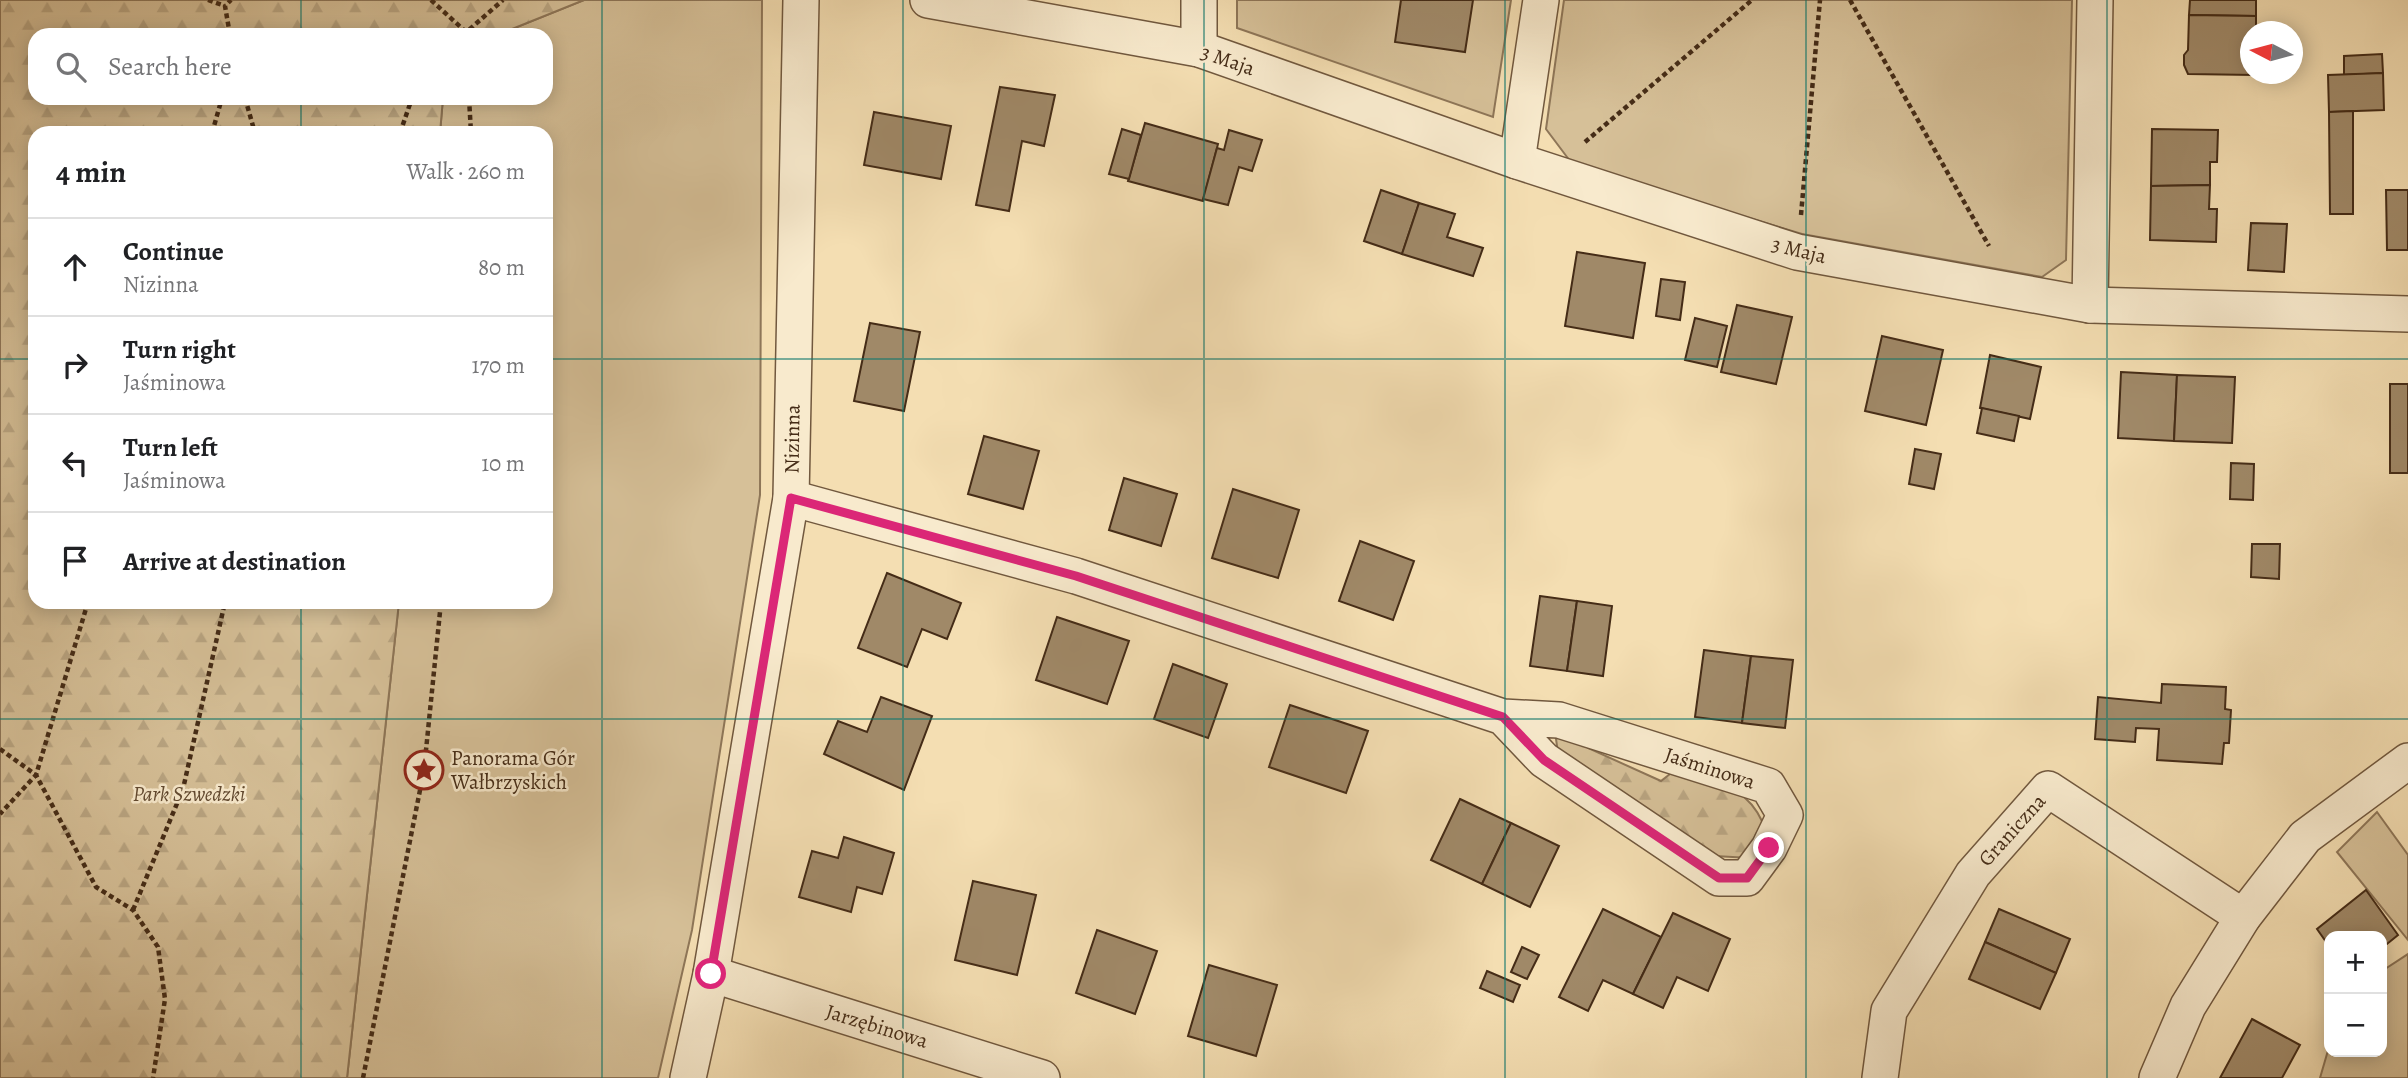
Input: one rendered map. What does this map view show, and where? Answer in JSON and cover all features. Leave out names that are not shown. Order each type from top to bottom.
[{"type":"street","name":"Nizinna","points":[[688,1078],[711,974],[791,498],[801,0]]},
{"type":"street","name":"3 Maja","points":[[928,0],[1199,49],[1517,161],[1797,252],[2090,305],[2408,314]]},
{"type":"street","points":[[1199,0],[1199,49]]},
{"type":"street","points":[[1517,161],[1541,0]]},
{"type":"street","points":[[2090,305],[2095,0]]},
{"type":"street","name":"Jaśminowa","points":[[791,498],[1076,576],[1503,717],[1559,720],[1768,786],[1785,815],[1769,848],[1747,878],[1719,878],[1544,760],[1503,717]]},
{"type":"street","points":[[2157,1078],[2188,1006],[2244,917],[2305,837],[2408,761]]},
{"type":"street","name":"Graniczna","points":[[1880,1078],[1889,1011],[1973,874],[2048,789],[2244,917]]},
{"type":"street","name":"Jarzębinowa","points":[[711,974],[1042,1078]]},
{"type":"path","points":[[208,0],[225,6]]},
{"type":"path","points":[[225,6],[231,0]]},
{"type":"path","points":[[431,0],[459,28]]},
{"type":"path","points":[[472,28],[503,0]]},
{"type":"path","points":[[1550,172],[1752,0]]},
{"type":"path","points":[[1797,252],[1820,0]]},
{"type":"path","points":[[1850,0],[2014,291]]},
{"type":"path","points":[[225,6],[229,28]]},
{"type":"path","points":[[214,126],[220,105]]},
{"type":"path","points":[[247,105],[253,126]]},
{"type":"path","points":[[402,126],[410,105]]},
{"type":"path","points":[[469,105],[471,126]]},
{"type":"path","points":[[0,814],[36,775],[86,609]]},
{"type":"path","points":[[133,910],[183,789],[223,609]]},
{"type":"path","points":[[363,1078],[424,770],[440,609]]},
{"type":"path","points":[[0,749],[36,775],[96,887],[133,910],[158,947],[165,999],[153,1078]]},
{"type":"green space","name":"Park Szwedzki","points":[[0,0],[584,0],[514,28],[28,28],[28,105],[442,105],[441,126],[28,126],[28,609],[398,609],[347,1078],[0,1078]]},
{"type":"green space","points":[[584,0],[762,0],[760,495],[692,930],[658,1078],[347,1078],[398,609],[553,609],[553,126],[441,126],[442,105],[553,105],[553,28],[514,28]]},
{"type":"green space","points":[[1237,0],[1511,0],[1493,117],[1237,28]]},
{"type":"green space","points":[[1564,0],[2072,0],[2066,260],[2042,277],[1802,234],[1573,165],[1546,129]]},
{"type":"green space","points":[[1566,733],[1578,735],[1588,748],[1661,781],[1675,770],[1737,792],[1756,810],[1763,823],[1750,858],[1715,856],[1558,753],[1556,739]]},
{"type":"green space","points":[[2377,812],[2408,855],[2408,940],[2337,852]]},
{"type":"green space","points":[[2408,954],[2408,1078],[2320,1078],[2326,1057],[2387,1057],[2387,968]]},
{"type":"building","points":[[1401,0],[1473,0],[1465,52],[1395,42]]},
{"type":"building","points":[[2190,0],[2256,0],[2256,16],[2189,15]]},
{"type":"building","points":[[2189,15],[2256,16],[2256,21],[2240,21],[2240,75],[2188,74],[2184,55],[2188,50]]},
{"type":"building","points":[[2382,54],[2383,73],[2344,75],[2344,56]]},
{"type":"building","points":[[2383,73],[2384,110],[2329,112],[2328,75]]},
{"type":"building","points":[[1000,87],[1055,95],[1044,146],[1022,141],[1009,211],[976,205]]},
{"type":"building","points":[[2353,111],[2353,214],[2330,214],[2329,112]]},
{"type":"building","points":[[874,112],[951,126],[941,179],[864,165]]},
{"type":"building","points":[[1145,123],[1218,144],[1203,201],[1128,181]]},
{"type":"building","points":[[1122,129],[1141,135],[1129,179],[1109,174]]},
{"type":"building","points":[[2152,129],[2218,130],[2217,162],[2210,162],[2210,185],[2151,186]]},
{"type":"building","points":[[1229,130],[1262,140],[1252,171],[1239,167],[1228,205],[1203,199],[1217,148],[1224,150]]},
{"type":"building","points":[[2210,185],[2209,209],[2217,209],[2216,242],[2150,240],[2151,186]]},
{"type":"building","points":[[1381,190],[1419,203],[1402,254],[1364,241]]},
{"type":"building","points":[[2386,190],[2408,190],[2408,250],[2387,250]]},
{"type":"building","points":[[1419,203],[1455,214],[1447,237],[1483,248],[1473,276],[1402,254]]},
{"type":"building","points":[[2251,223],[2287,224],[2284,272],[2248,270]]},
{"type":"building","points":[[1577,252],[1645,263],[1633,338],[1565,326]]},
{"type":"building","points":[[1661,279],[1685,282],[1680,320],[1656,316]]},
{"type":"building","points":[[1737,305],[1792,317],[1776,384],[1721,372]]},
{"type":"building","points":[[1695,318],[1727,326],[1717,367],[1685,360]]},
{"type":"building","points":[[870,323],[920,332],[904,411],[854,401]]},
{"type":"building","points":[[1882,336],[1943,350],[1926,425],[1865,411]]},
{"type":"building","points":[[1990,355],[2041,367],[2030,419],[1980,408]]},
{"type":"building","points":[[2121,372],[2177,375],[2174,441],[2118,438]]},
{"type":"building","points":[[2177,375],[2235,377],[2232,443],[2174,441]]},
{"type":"building","points":[[2390,384],[2408,384],[2408,473],[2390,473]]},
{"type":"building","points":[[1982,408],[2019,416],[2014,441],[1977,433]]},
{"type":"building","points":[[984,436],[1039,451],[1023,509],[968,494]]},
{"type":"building","points":[[1915,449],[1941,454],[1934,489],[1909,484]]},
{"type":"building","points":[[2231,463],[2254,464],[2253,500],[2230,499]]},
{"type":"building","points":[[1124,478],[1177,494],[1161,546],[1109,530]]},
{"type":"building","points":[[1233,489],[1299,510],[1278,578],[1212,558]]},
{"type":"building","points":[[1360,541],[1414,561],[1393,620],[1339,601]]},
{"type":"building","points":[[2252,544],[2280,544],[2279,579],[2251,577]]},
{"type":"building","points":[[887,573],[961,603],[947,639],[922,629],[907,667],[858,648]]},
{"type":"building","points":[[1540,596],[1577,601],[1567,671],[1530,666]]},
{"type":"building","points":[[1577,601],[1612,606],[1603,676],[1567,671]]},
{"type":"building","points":[[1057,617],[1129,641],[1107,704],[1036,680]]},
{"type":"building","points":[[1704,650],[1751,656],[1742,723],[1695,717]]},
{"type":"building","points":[[1751,656],[1793,660],[1785,728],[1742,723]]},
{"type":"building","points":[[1173,664],[1227,684],[1208,738],[1154,719]]},
{"type":"building","points":[[2162,684],[2226,687],[2225,709],[2231,710],[2229,743],[2224,743],[2222,764],[2157,760],[2159,729],[2136,728],[2135,742],[2095,739],[2098,697],[2161,703]]},
{"type":"building","points":[[881,697],[932,716],[904,790],[824,754],[838,721],[867,732]]},
{"type":"building","points":[[1290,705],[1368,731],[1346,793],[1269,767]]},
{"type":"building","points":[[1460,799],[1511,823],[1482,884],[1431,860]]},
{"type":"building","points":[[1511,823],[1559,846],[1530,907],[1482,884]]},
{"type":"building","points":[[844,837],[894,853],[882,894],[857,887],[851,912],[799,897],[812,851],[838,858]]},
{"type":"building","points":[[973,881],[1036,895],[1017,975],[955,960]]},
{"type":"building","points":[[2366,890],[2398,935],[2387,944],[2387,931],[2324,931],[2324,939],[2317,929]]},
{"type":"building","points":[[1603,909],[1661,937],[1633,994],[1603,980],[1588,1011],[1559,997]]},
{"type":"building","points":[[1999,909],[2070,939],[2056,973],[1985,942]]},
{"type":"building","points":[[1673,913],[1730,939],[1708,991],[1677,977],[1663,1008],[1633,994]]},
{"type":"building","points":[[1097,930],[1157,951],[1135,1014],[1076,993]]},
{"type":"building","points":[[1985,942],[2056,973],[2040,1009],[1969,979]]},
{"type":"building","points":[[1522,947],[1539,955],[1527,979],[1511,972]]},
{"type":"building","points":[[1209,965],[1277,985],[1256,1056],[1188,1036]]},
{"type":"building","points":[[1487,971],[1520,985],[1513,1002],[1480,988]]},
{"type":"building","points":[[2252,1019],[2300,1045],[2282,1078],[2220,1078]]},
{"type":"place","name":"Panorama Gór Wałbrzyskich","points":[[424,770]]},
{"type":"route","points":[[711,974],[791,498],[1076,576],[1503,717],[1544,760],[1719,878],[1747,878],[1769,848]]}]
